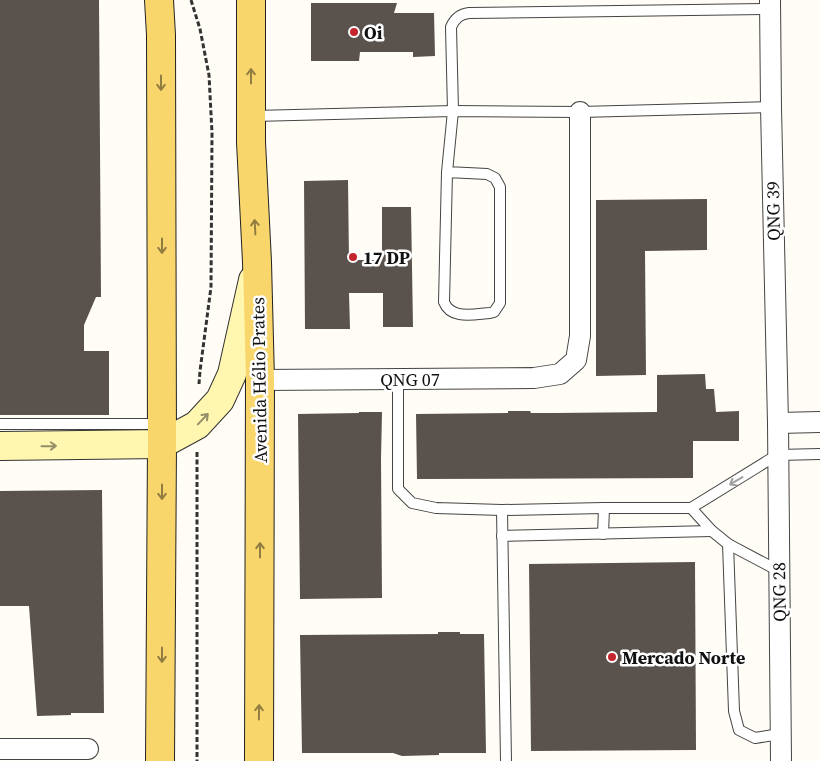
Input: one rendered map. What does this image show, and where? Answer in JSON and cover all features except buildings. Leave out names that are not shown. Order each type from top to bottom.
[{"type":"main road","points":[[159,0],[161,44],[162,434],[160,761]]},
{"type":"main road","name":"Avenida Hélio Prates","points":[[251,0],[251,151],[257,262],[260,380],[259,761]]},
{"type":"main road","points":[[0,446],[162,434],[197,425],[220,400],[232,374],[257,262]]},
{"type":"street","name":"QNG 39","points":[[770,4],[770,107],[778,423]]},
{"type":"street","name":"QNG 07","points":[[260,380],[534,378],[560,374],[576,360],[580,336],[580,112]]},
{"type":"street","points":[[778,423],[820,422]]},
{"type":"street","name":"QNG 28","points":[[778,423],[781,761]]},
{"type":"street","points":[[0,749],[88,749]]},
{"type":"lane","points":[[447,172],[487,174],[495,178],[500,187],[500,303],[494,312],[454,314],[449,311],[444,302],[447,172],[454,111],[451,26],[454,20],[464,14],[770,4]]},
{"type":"lane","points":[[251,116],[454,111],[580,112],[770,107]]},
{"type":"lane","points":[[398,379],[398,489],[412,504],[436,508],[502,510],[691,508],[777,455],[820,454]]},
{"type":"lane","points":[[0,424],[162,434]]},
{"type":"lane","points":[[603,534],[604,508]]},
{"type":"lane","points":[[691,508],[712,531],[728,544],[779,571]]},
{"type":"lane","points":[[502,510],[506,761]]},
{"type":"lane","points":[[502,536],[712,531]]},
{"type":"lane","points":[[728,544],[734,711],[739,730],[755,738],[780,734]]},
{"type":"place","name":"Oi","points":[[354,32]]},
{"type":"place","name":"17 DP","points":[[353,257]]},
{"type":"place","name":"Mercado Norte","points":[[612,657]]}]
